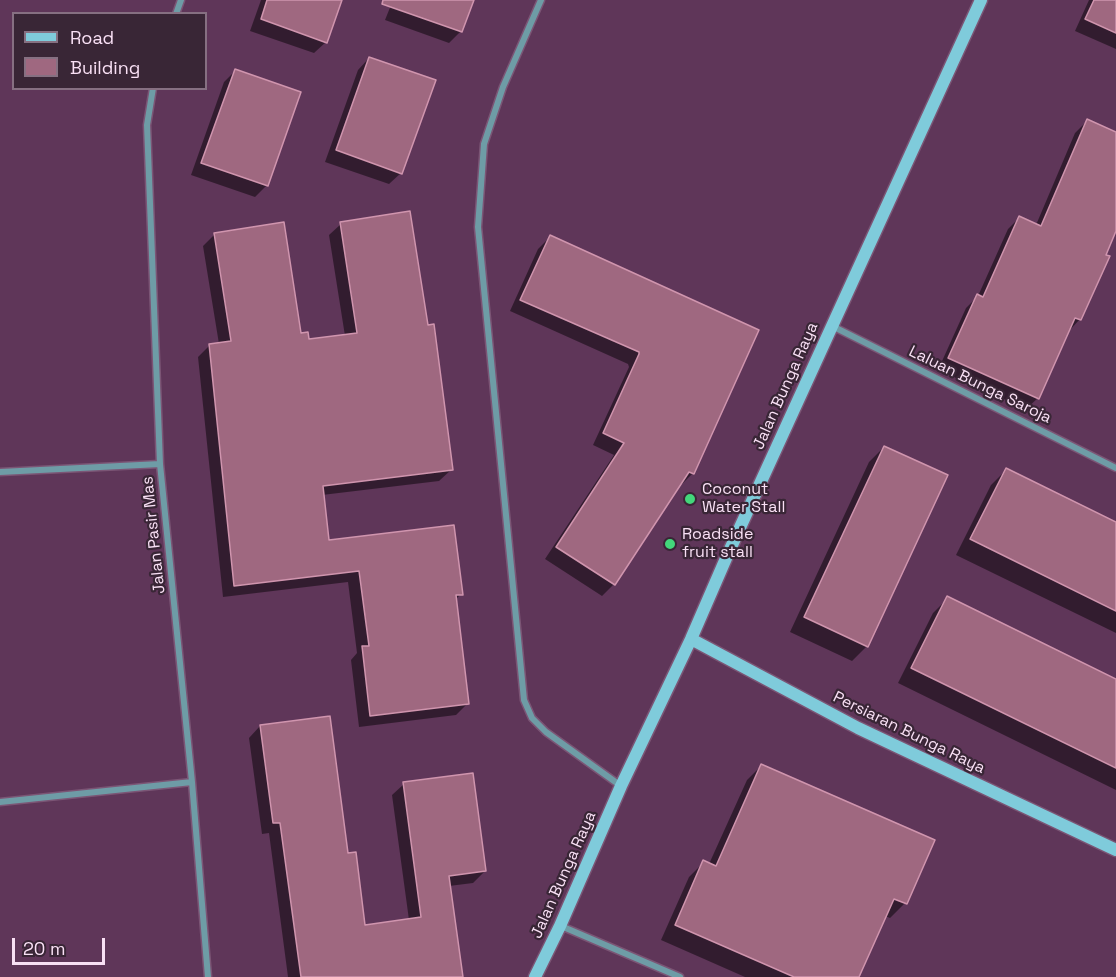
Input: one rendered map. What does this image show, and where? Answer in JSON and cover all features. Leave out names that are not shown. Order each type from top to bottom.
[{"type":"main road","name":"Jalan Bunga Raya","points":[[535,977],[981,0]]},
{"type":"main road","name":"Persiaran Bunga Raya","points":[[691,639],[858,728],[1116,850]]},
{"type":"street","points":[[541,0],[503,87],[484,144],[478,227],[524,700],[532,718],[546,732],[621,786]]},
{"type":"street","name":"Jalan Pasir Mas","points":[[153,90],[147,125],[160,464],[192,782],[208,977]]},
{"type":"street","name":"Laluan Bunga Saroja","points":[[831,326],[1116,468]]},
{"type":"street","points":[[0,472],[160,464]]},
{"type":"street","points":[[0,802],[192,782]]},
{"type":"street","points":[[560,926],[680,977]]},
{"type":"building","points":[[267,0],[342,0],[327,43],[261,19]]},
{"type":"building","points":[[383,0],[474,0],[462,32],[382,4]]},
{"type":"building","points":[[1094,0],[1116,0],[1116,33],[1085,19]]},
{"type":"building","points":[[369,57],[436,80],[402,174],[336,150]]},
{"type":"building","points":[[235,69],[301,92],[268,186],[201,163]]},
{"type":"building","points":[[1087,119],[1116,132],[1116,231],[1106,255],[1110,256],[1081,320],[1075,318],[1039,399],[948,358],[977,294],[983,297],[1019,216],[1041,226]]},
{"type":"building","points":[[410,211],[428,325],[434,324],[453,470],[323,486],[329,540],[454,525],[463,595],[456,595],[469,704],[370,716],[362,646],[369,646],[359,571],[234,586],[209,344],[231,341],[214,233],[284,222],[301,333],[308,332],[309,339],[357,333],[340,222]]},
{"type":"building","points":[[550,235],[759,330],[694,474],[689,472],[615,585],[556,547],[624,443],[603,433],[639,352],[520,300]]},
{"type":"building","points":[[884,446],[948,475],[868,647],[804,617]]},
{"type":"building","points":[[1006,468],[1116,522],[1116,611],[970,539]]},
{"type":"building","points":[[947,596],[1116,679],[1116,768],[911,668]]},
{"type":"building","points":[[330,716],[348,853],[356,852],[365,925],[421,917],[403,782],[473,773],[486,871],[449,876],[463,977],[301,977],[280,823],[273,823],[260,725]]},
{"type":"building","points":[[761,764],[935,840],[907,904],[894,899],[859,977],[794,977],[675,925],[703,860],[716,866]]},
{"type":"place","name":"Coconut Water Stall","points":[[690,499]]},
{"type":"place","name":"Roadside fruit stall","points":[[670,544]]}]
